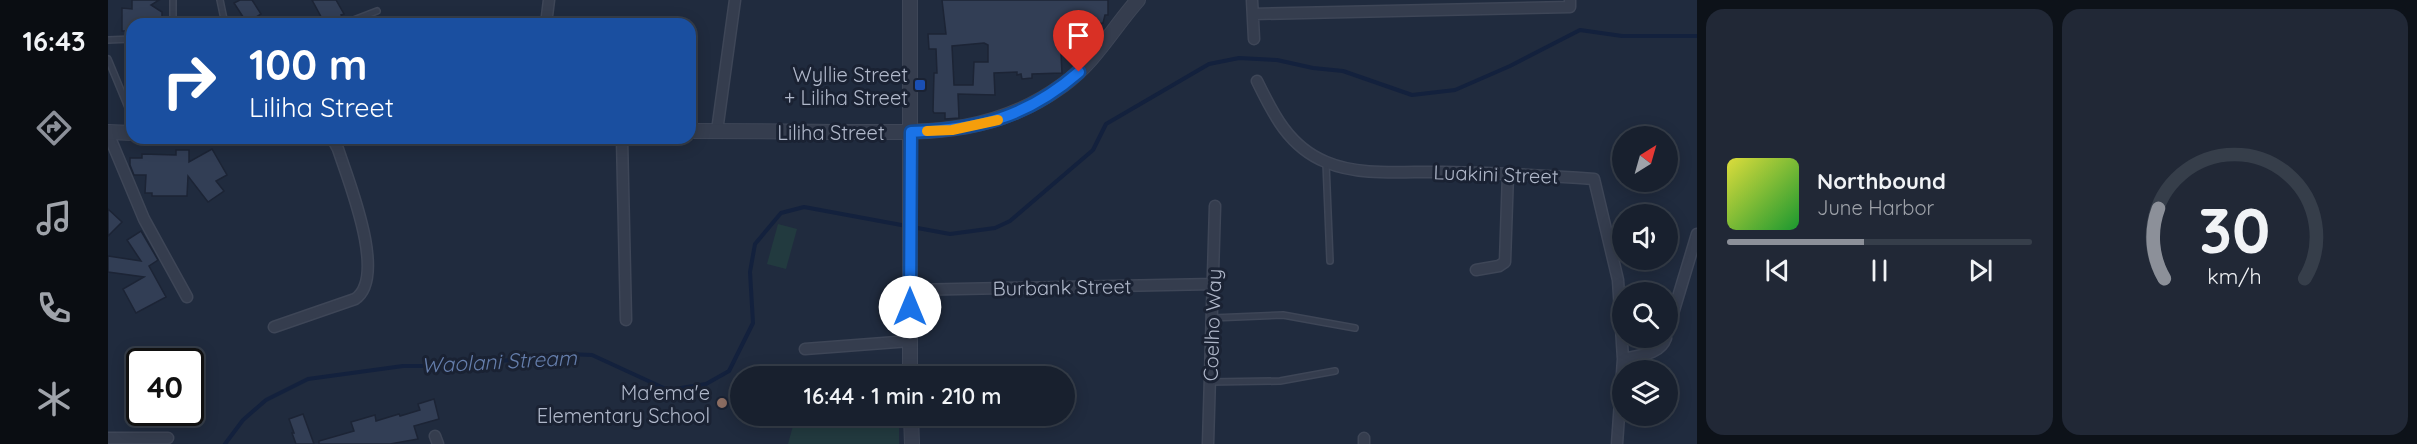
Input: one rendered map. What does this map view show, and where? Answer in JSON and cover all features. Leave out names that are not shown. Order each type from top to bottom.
[{"type":"street","points":[[547,18],[549,0]]},
{"type":"street","points":[[717,131],[735,0]]},
{"type":"street","points":[[910,0],[910,366]]},
{"type":"street","name":"Liliha Street","points":[[696,131],[911,132],[952,130],[995,121],[1043,98],[1065,84],[1090,60],[1138,0]]},
{"type":"street","points":[[1252,0],[1254,39]]},
{"type":"street","points":[[1252,14],[1570,4]]},
{"type":"street","name":"Luakini Street","points":[[1257,81],[1278,124],[1294,142],[1326,163],[1374,171],[1508,173],[1594,179],[1618,279],[1623,359]]},
{"type":"street","points":[[126,133],[108,133],[144,219],[187,297]]},
{"type":"street","points":[[274,327],[355,299],[367,284],[368,260],[364,231],[335,144]]},
{"type":"street","points":[[622,144],[626,321]]},
{"type":"street","points":[[1476,270],[1499,266],[1505,262],[1508,173]]},
{"type":"street","name":"Coelho Way","points":[[1208,444],[1215,206]]},
{"type":"street","points":[[1678,297],[1697,234]]},
{"type":"street","name":"Burbank Street","points":[[909,290],[1214,284]]},
{"type":"street","points":[[804,349],[910,341]]},
{"type":"street","points":[[1617,444],[1623,359],[1654,352],[1660,348]]},
{"type":"street","points":[[911,426],[912,444]]},
{"type":"street","points":[[108,438],[168,438]]},
{"type":"lane","points":[[173,0],[173,18]]},
{"type":"lane","points":[[220,0],[224,18]]},
{"type":"lane","points":[[359,18],[377,11]]},
{"type":"lane","points":[[108,40],[126,39]]},
{"type":"lane","points":[[108,59],[126,102]]},
{"type":"lane","points":[[1326,163],[1330,261]]},
{"type":"lane","points":[[1212,318],[1283,315],[1355,328]]},
{"type":"lane","points":[[1210,382],[1280,381],[1335,371]]},
{"type":"green space","points":[[778,224],[797,229],[786,269],[767,264]]},
{"type":"green space","points":[[793,426],[899,426],[899,444],[788,444]]},
{"type":"building","points":[[132,0],[159,0],[151,5],[162,12],[162,18],[126,18],[126,31],[122,31],[122,8],[132,9]]},
{"type":"building","points":[[240,0],[252,0],[261,14],[255,18],[244,18],[234,3]]},
{"type":"building","points":[[312,0],[336,0],[344,14],[341,15],[343,18],[322,18]]},
{"type":"building","points":[[942,0],[1108,0],[1108,15],[1105,15],[1103,23],[1087,24],[1087,50],[1082,50],[1082,54],[1061,54],[1062,73],[1032,74],[1032,78],[1022,79],[1021,74],[1017,75],[1017,72],[994,73],[995,95],[958,94],[959,118],[945,119],[945,113],[934,113],[933,111],[934,73],[937,73],[936,49],[929,49],[928,34],[946,34]],"holes":[[[984,43],[988,45],[988,62],[974,62],[973,85],[954,85],[952,46]]]},
{"type":"building","points":[[212,149],[227,175],[216,181],[224,191],[208,202],[188,176],[187,196],[152,196],[152,193],[145,193],[146,175],[134,175],[130,165],[130,158],[142,158],[142,154],[176,155],[176,150],[189,150],[189,162]]},
{"type":"building","points":[[108,209],[122,222],[108,236]]},
{"type":"building","points":[[141,231],[158,260],[149,266],[166,297],[136,313],[123,289],[144,277],[108,272],[108,256],[141,261],[127,240]]},
{"type":"building","points":[[434,399],[439,419],[414,426],[418,439],[390,444],[319,444],[319,441],[354,431],[351,422],[375,415],[376,421],[399,414],[400,416],[420,410],[418,404]]},
{"type":"building","points":[[303,414],[314,444],[296,444],[289,419]]},
{"type":"waterway","name":"Waolani Stream","points":[[225,444],[243,420],[266,400],[308,379],[403,366],[451,366],[567,354],[592,355],[668,390],[706,384],[729,371],[753,323],[750,272],[755,244],[781,213],[804,207],[950,234],[995,228],[1010,221],[1093,150],[1106,124],[1209,64],[1239,58],[1277,60],[1313,68],[1343,71],[1412,95],[1455,90],[1510,66],[1580,30],[1622,36],[1697,36]]},
{"type":"slow traffic","points":[[927,131],[952,130],[998,120]]},
{"type":"place","name":"Wyllie Street + Liliha Street","points":[[920,85]]},
{"type":"place","name":"Ma'ema'e Elementary School","points":[[722,403]]},
{"type":"route","points":[[910,307],[911,132],[952,130],[995,121],[1016,113],[1043,98],[1079,72]]}]
